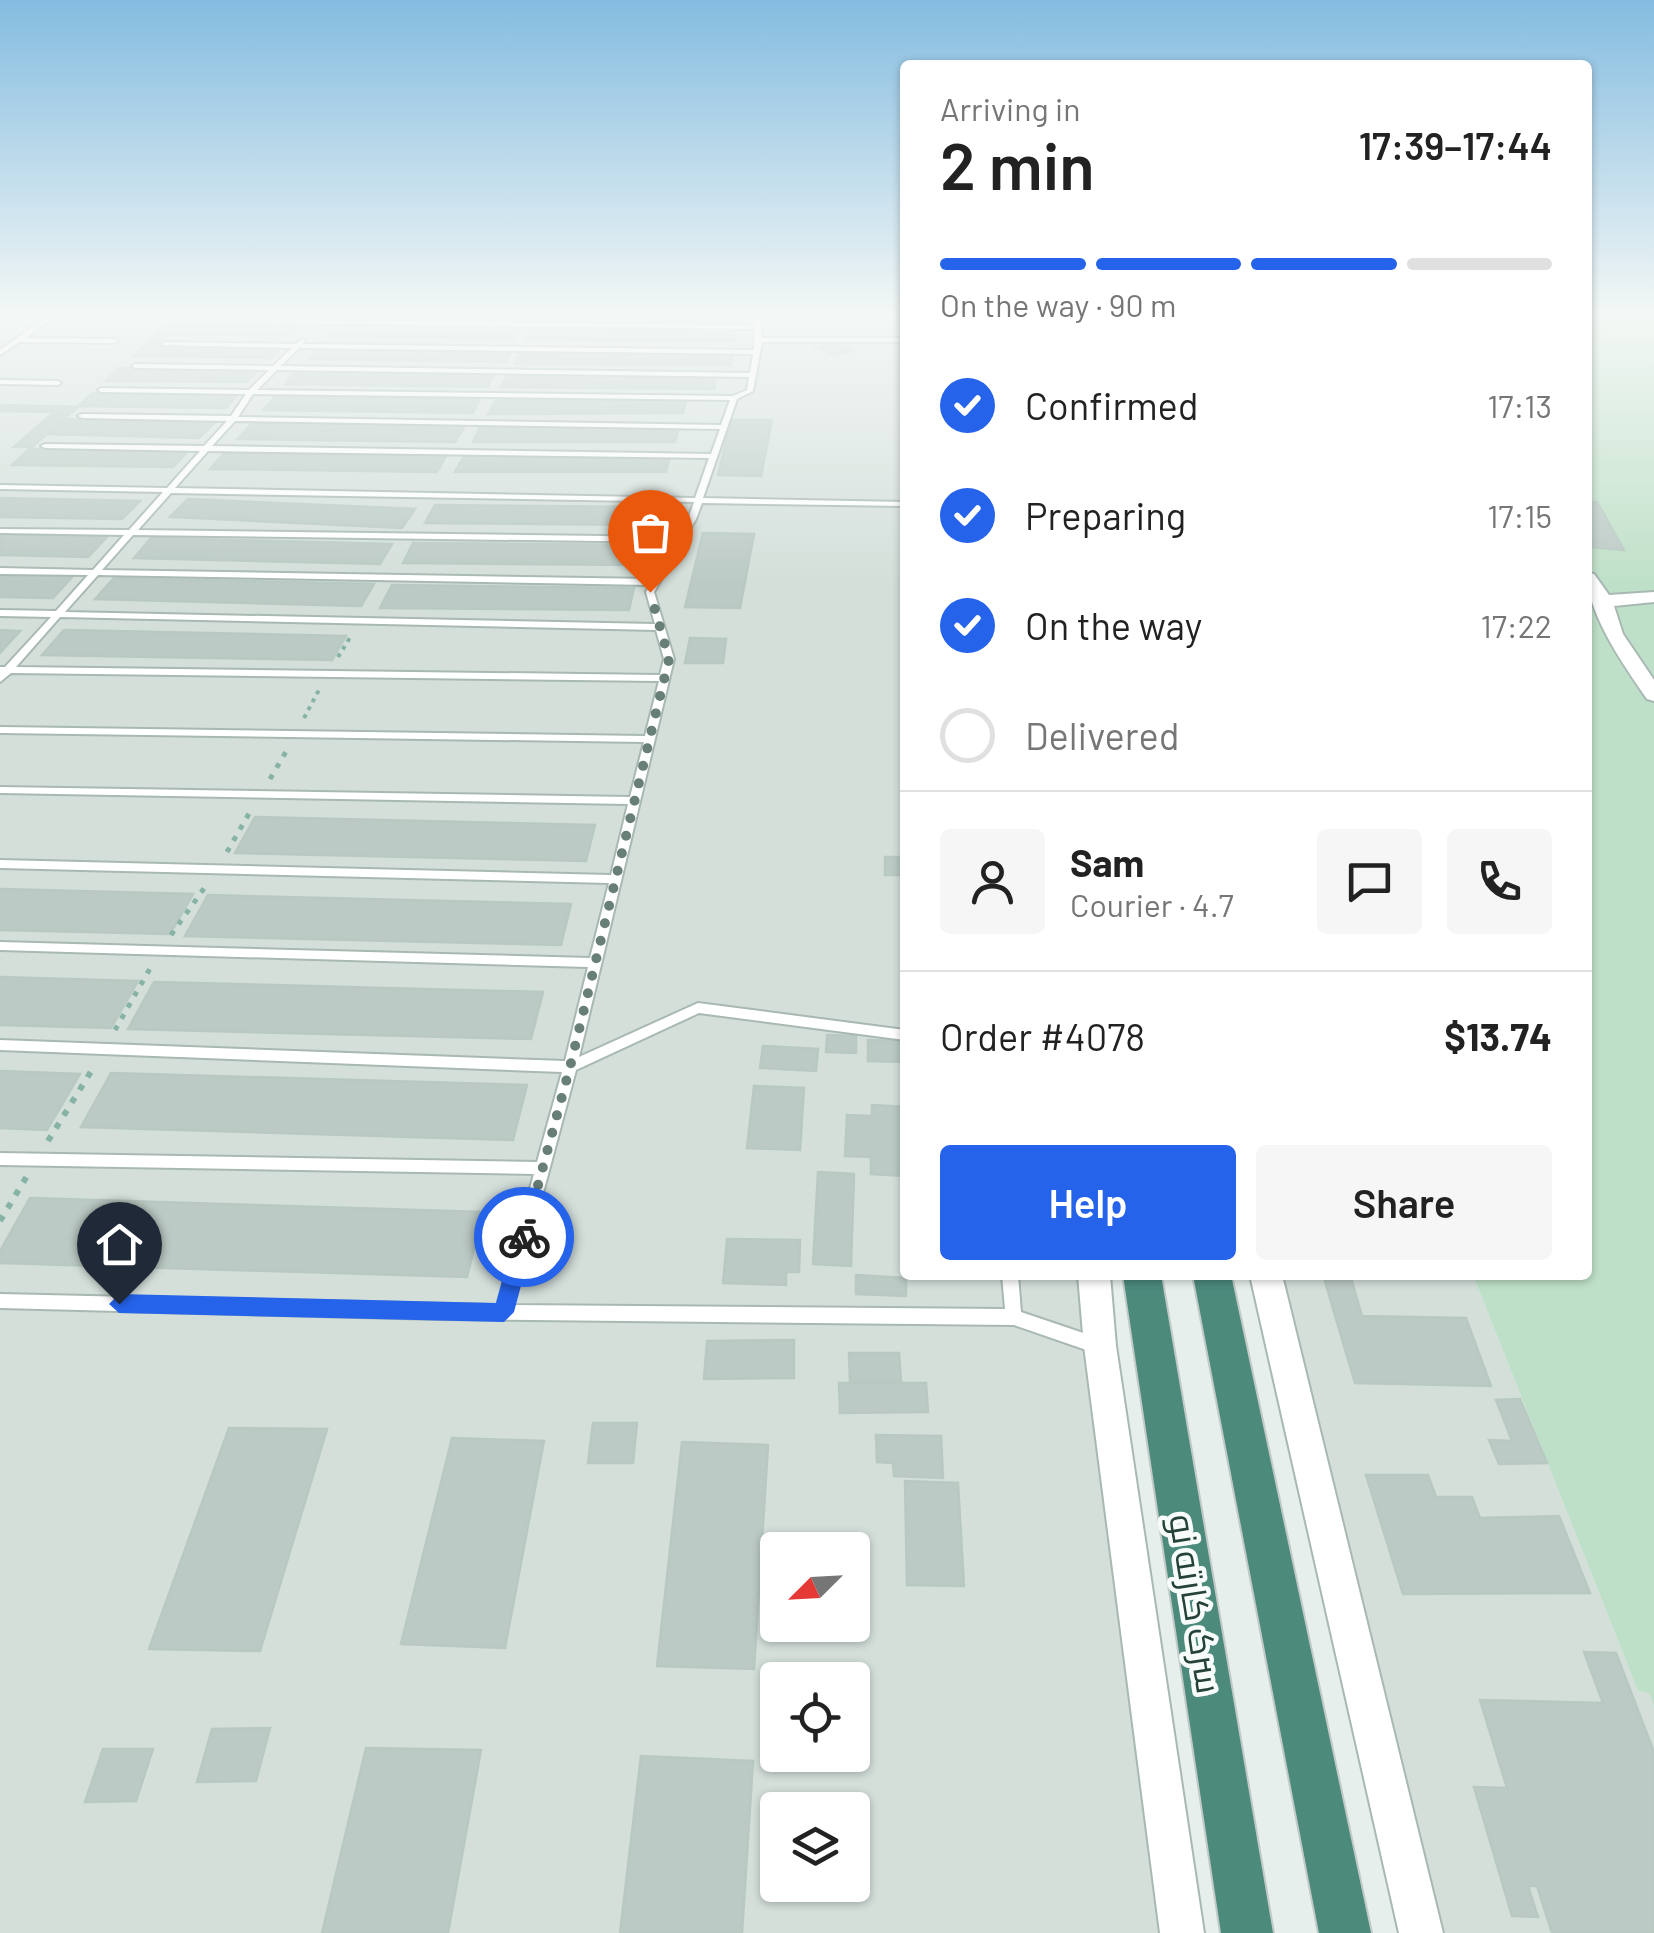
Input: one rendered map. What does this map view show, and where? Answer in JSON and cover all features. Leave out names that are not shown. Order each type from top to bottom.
[{"type":"highway","name":"سرک کارته نو","points":[[1143,1280],[1247,1933]]},
{"type":"highway","points":[[1213,1280],[1345,1933]]},
{"type":"street","points":[[1592,584],[1604,601],[1614,634],[1654,695]]},
{"type":"street","points":[[1604,601],[1654,597]]},
{"type":"street","points":[[1094,1280],[1100,1346],[1182,1933]]},
{"type":"street","points":[[1267,1280],[1421,1933]]},
{"type":"lane","points":[[3,673],[243,403]]},
{"type":"lane","points":[[504,1312],[570,1067],[669,659],[650,592],[692,519],[732,403]]},
{"type":"lane","points":[[82,416],[722,426]]},
{"type":"lane","points":[[45,446],[712,456]]},
{"type":"lane","points":[[0,487],[900,504]]},
{"type":"lane","points":[[0,531],[680,540]]},
{"type":"lane","points":[[0,570],[656,582]]},
{"type":"lane","points":[[0,613],[660,627]]},
{"type":"lane","points":[[3,673],[664,678]]},
{"type":"lane","points":[[0,730],[650,739]]},
{"type":"lane","points":[[0,790],[635,801]]},
{"type":"lane","points":[[0,864],[616,880]]},
{"type":"lane","points":[[0,946],[596,963]]},
{"type":"lane","points":[[0,1045],[570,1067],[698,1008],[900,1035]]},
{"type":"lane","points":[[0,1158],[542,1168]]},
{"type":"lane","points":[[1010,1280],[1014,1318]]},
{"type":"lane","points":[[0,1301],[1014,1318],[1100,1346]]},
{"type":"path","points":[[0,1221],[160,951],[217,870],[361,620]]},
{"type":"shaded area","points":[[0,403],[900,403],[900,1280],[1095,1280],[1182,1933],[0,1933]]},
{"type":"shaded area","points":[[1267,1280],[1475,1280],[1638,1691],[1649,1693],[1654,1707],[1654,1933],[1421,1933]]},
{"type":"green space","points":[[1592,403],[1654,403],[1654,1707],[1649,1693],[1638,1691],[1475,1280],[1592,1280]]},
{"type":"building","points":[[81,403],[230,403],[226,408],[78,406]]},
{"type":"building","points":[[269,403],[478,403],[473,413],[263,410]]},
{"type":"building","points":[[494,403],[685,403],[683,413],[488,414]]},
{"type":"building","points":[[0,405],[78,407],[32,447],[14,447],[54,412],[0,411]]},
{"type":"building","points":[[65,419],[214,423],[199,438],[48,434]]},
{"type":"building","points":[[731,420],[772,420],[761,476],[718,475]]},
{"type":"building","points":[[251,424],[464,427],[455,442],[238,439]]},
{"type":"building","points":[[679,426],[675,442],[473,442],[480,427]]},
{"type":"building","points":[[29,449],[188,451],[173,467],[12,465]]},
{"type":"building","points":[[224,453],[446,456],[437,472],[210,469]]},
{"type":"building","points":[[464,456],[670,456],[666,472],[455,472]]},
{"type":"building","points":[[0,498],[140,501],[122,519],[0,517]]},
{"type":"building","points":[[188,499],[415,509],[402,528],[170,517]]},
{"type":"building","points":[[1592,502],[1597,502],[1624,550],[1592,547]]},
{"type":"building","points":[[435,505],[655,507],[651,525],[425,523]]},
{"type":"building","points":[[703,533],[754,534],[740,608],[685,607]]},
{"type":"building","points":[[0,534],[107,537],[88,557],[0,555]]},
{"type":"building","points":[[151,538],[392,544],[380,564],[134,558]]},
{"type":"building","points":[[413,543],[644,545],[639,565],[403,563]]},
{"type":"building","points":[[0,575],[73,576],[53,598],[0,597]]},
{"type":"building","points":[[114,578],[374,584],[361,606],[95,599]]},
{"type":"building","points":[[392,585],[634,588],[629,610],[380,608]]},
{"type":"building","points":[[0,630],[20,631],[0,653]]},
{"type":"building","points":[[64,630],[346,636],[332,660],[42,655]]},
{"type":"building","points":[[690,638],[726,639],[723,663],[685,663]]},
{"type":"building","points":[[255,817],[595,825],[586,861],[235,853]]},
{"type":"building","points":[[885,857],[900,857],[900,875],[885,875]]},
{"type":"building","points":[[0,889],[193,894],[170,934],[0,930]]},
{"type":"building","points":[[208,895],[571,904],[561,945],[185,936]]},
{"type":"building","points":[[0,977],[138,981],[111,1028],[0,1025]]},
{"type":"building","points":[[154,982],[543,992],[531,1039],[128,1029]]},
{"type":"building","points":[[827,1035],[856,1036],[856,1053],[826,1052]]},
{"type":"building","points":[[868,1040],[900,1041],[900,1062],[868,1061]]},
{"type":"building","points":[[763,1046],[818,1049],[816,1071],[760,1068]]},
{"type":"building","points":[[0,1071],[80,1074],[47,1130],[0,1128]]},
{"type":"building","points":[[111,1073],[527,1085],[513,1140],[81,1127]]},
{"type":"building","points":[[754,1086],[804,1088],[800,1150],[747,1148]]},
{"type":"building","points":[[872,1105],[900,1107],[900,1176],[871,1174],[871,1157],[845,1156],[847,1115],[872,1116]]},
{"type":"building","points":[[818,1172],[854,1174],[851,1266],[813,1264]]},
{"type":"building","points":[[30,1198],[483,1212],[467,1277],[0,1263],[0,1251]]},
{"type":"building","points":[[727,1239],[800,1240],[799,1272],[786,1272],[786,1285],[723,1283]]},
{"type":"building","points":[[856,1275],[906,1280],[906,1296],[856,1294]]},
{"type":"building","points":[[1325,1280],[1352,1280],[1362,1316],[1466,1318],[1491,1386],[1355,1383]]},
{"type":"building","points":[[794,1340],[794,1378],[704,1379],[707,1341]]},
{"type":"building","points":[[849,1353],[899,1353],[901,1381],[850,1381]]},
{"type":"building","points":[[839,1383],[926,1383],[928,1412],[840,1413]]},
{"type":"building","points":[[1520,1399],[1547,1463],[1499,1464],[1489,1440],[1512,1441],[1496,1400]]},
{"type":"building","points":[[593,1423],[637,1423],[633,1463],[588,1463]]},
{"type":"building","points":[[229,1428],[327,1429],[260,1651],[149,1649]]},
{"type":"building","points":[[876,1435],[941,1436],[943,1478],[894,1476],[893,1463],[877,1462]]},
{"type":"building","points":[[452,1438],[544,1441],[505,1648],[401,1644]]},
{"type":"building","points":[[682,1442],[768,1445],[754,1669],[657,1666]]},
{"type":"building","points":[[1366,1475],[1428,1475],[1436,1497],[1472,1497],[1480,1518],[1559,1516],[1590,1593],[1403,1594]]},
{"type":"building","points":[[905,1481],[958,1483],[964,1586],[907,1585]]},
{"type":"building","points":[[1584,1652],[1616,1653],[1654,1752],[1654,1933],[1552,1933],[1537,1886],[1528,1886],[1538,1917],[1512,1916],[1474,1787],[1507,1788],[1480,1700],[1603,1703]]},
{"type":"building","points":[[270,1728],[256,1781],[197,1782],[212,1729]]},
{"type":"building","points":[[366,1748],[481,1750],[448,1933],[322,1933]]},
{"type":"building","points":[[103,1749],[153,1749],[136,1801],[85,1802]]},
{"type":"building","points":[[641,1756],[753,1761],[742,1933],[620,1933]]},
{"type":"way so far","points":[[524,1237],[570,1067],[669,659],[650,592]]},
{"type":"route","points":[[119,1304],[504,1312],[524,1237]]}]
